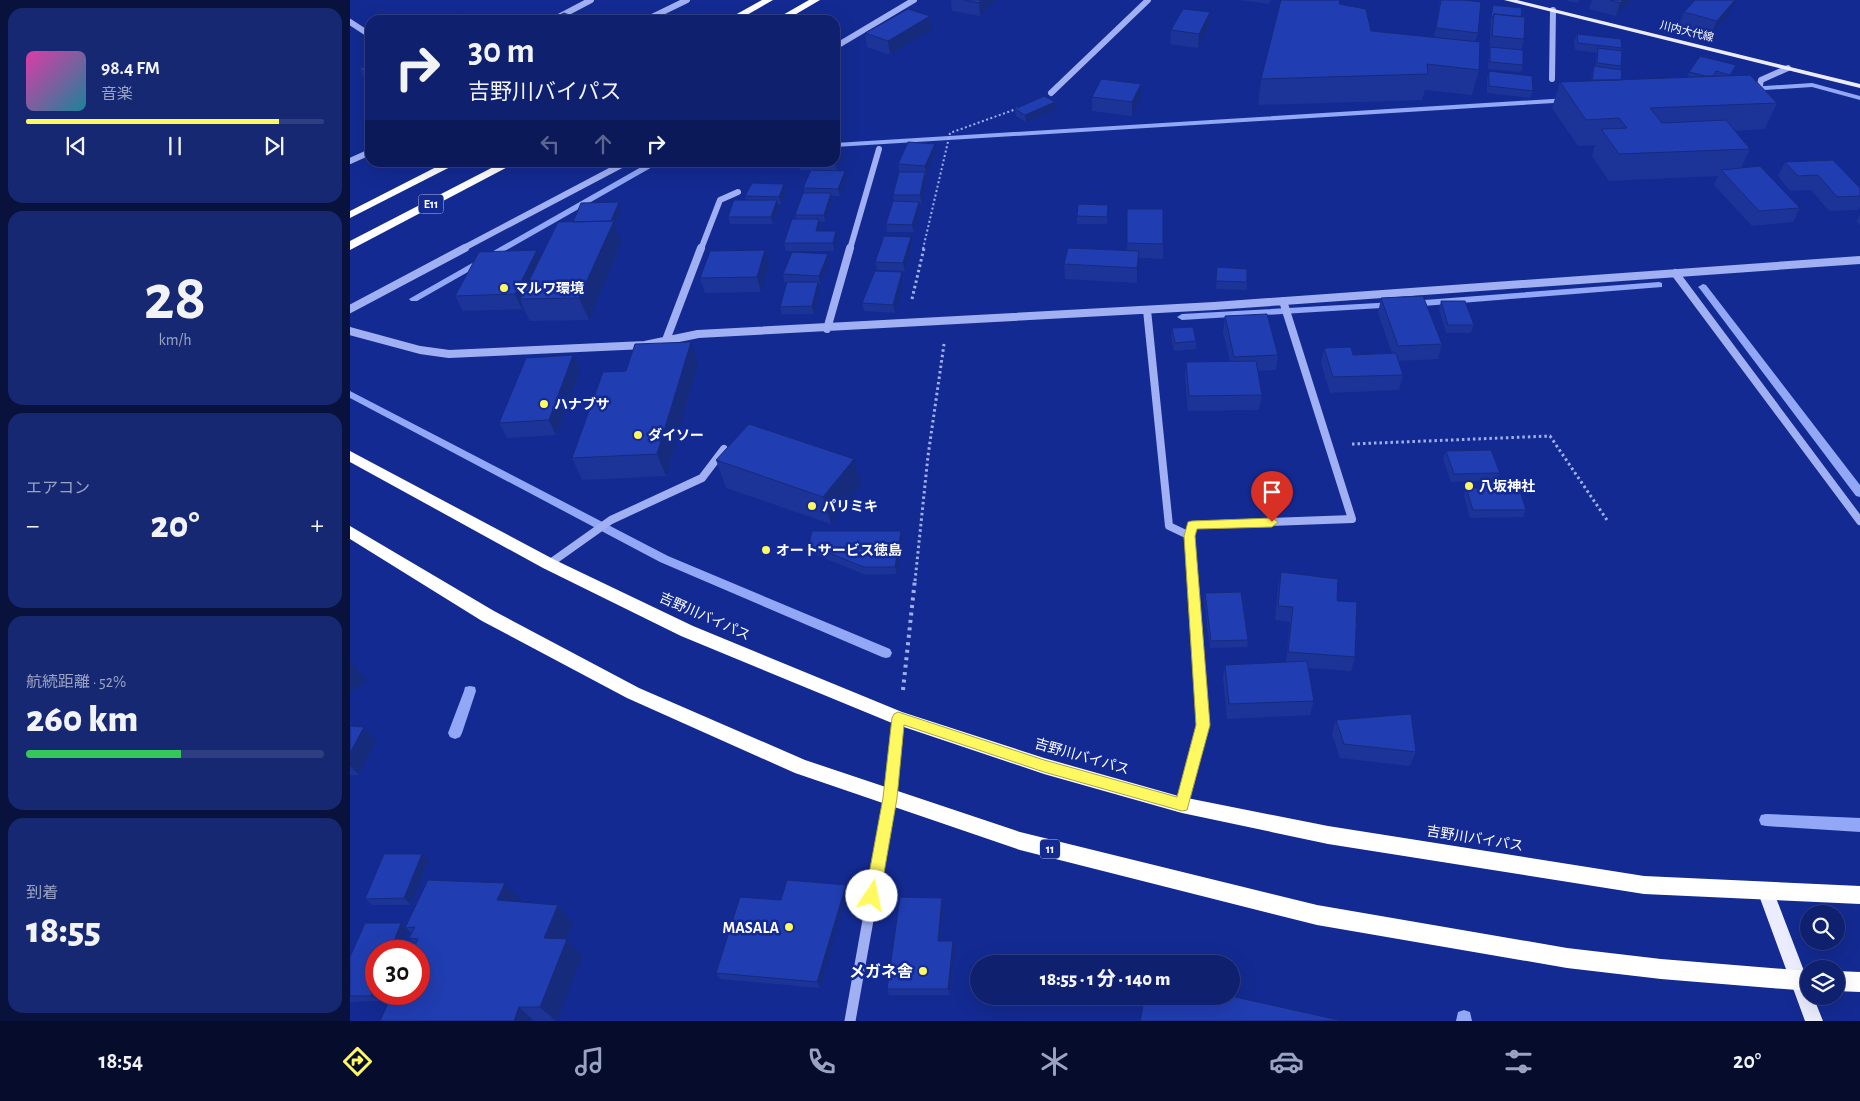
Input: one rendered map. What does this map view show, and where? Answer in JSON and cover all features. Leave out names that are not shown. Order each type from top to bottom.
[{"type":"highway","points":[[740,15],[768,0]]},
{"type":"highway","points":[[788,15],[816,0]]},
{"type":"highway","name":"E11","points":[[350,216],[445,167]]},
{"type":"highway","name":"E11","points":[[350,246],[502,167]]},
{"type":"highway","name":"吉野川バイパス","points":[[350,456],[549,564],[686,632],[898,718],[1044,766],[1182,805],[1328,835],[1644,886],[1860,895]]},
{"type":"highway","name":"11","points":[[350,532],[488,616],[633,693],[801,767],[1020,841],[1317,915],[1567,958],[1661,969],[1800,981]]},
{"type":"highway","points":[[1845,982],[1860,982]]},
{"type":"main road","name":"川内大代線","points":[[1508,0],[1860,86]]},
{"type":"main road","points":[[1765,890],[1800,974]]},
{"type":"main road","points":[[1810,1005],[1814,1021]]},
{"type":"street","points":[[562,15],[591,0]]},
{"type":"street","points":[[656,15],[687,0]]},
{"type":"street","points":[[840,44],[914,0]]},
{"type":"street","points":[[1051,93],[1148,0]]},
{"type":"street","points":[[1552,79],[1553,10]]},
{"type":"street","points":[[350,22],[365,32]]},
{"type":"street","points":[[1758,95],[1761,80],[1788,68]]},
{"type":"street","points":[[827,328],[879,149]]},
{"type":"street","points":[[350,161],[365,154]]},
{"type":"street","points":[[350,310],[619,167]]},
{"type":"street","points":[[666,340],[720,200],[738,192]]},
{"type":"street","points":[[350,332],[420,350],[450,354],[645,346],[698,334],[1147,310],[1860,260]]},
{"type":"street","points":[[1675,273],[1860,521]]},
{"type":"street","points":[[1182,805],[1203,725],[1190,536],[1192,525],[1352,519],[1283,301]]},
{"type":"street","points":[[1147,310],[1170,526],[1190,536]]},
{"type":"street","points":[[549,564],[597,528],[611,520],[702,478],[724,449]]},
{"type":"street","points":[[850,1021],[890,798],[898,718]]},
{"type":"path","points":[[906,324],[950,134],[1029,105],[1051,93]]},
{"type":"path","points":[[898,718],[905,676],[928,456],[948,321]]},
{"type":"path","points":[[1328,445],[1550,436],[1607,520]]},
{"type":"building","points":[[963,0],[981,0],[979,3]]},
{"type":"building","points":[[1281,0],[1340,0],[1339,4],[1366,9],[1371,31],[1480,42],[1479,70],[1427,64],[1428,74],[1261,79]]},
{"type":"building","points":[[1441,0],[1481,2],[1478,33],[1436,28]]},
{"type":"building","points":[[1610,0],[1623,0],[1620,3]]},
{"type":"building","points":[[1695,0],[1735,0],[1717,21],[1684,12]]},
{"type":"building","points":[[1493,5],[1522,8],[1521,17],[1494,14],[1491,17]]},
{"type":"building","points":[[908,9],[930,16],[888,41],[865,33]]},
{"type":"building","points":[[1183,9],[1210,12],[1199,34],[1171,30]]},
{"type":"building","points":[[1494,14],[1525,17],[1524,39],[1492,36]]},
{"type":"building","points":[[1577,34],[1621,39],[1622,48],[1578,43]]},
{"type":"building","points":[[1490,47],[1523,50],[1523,65],[1490,62]]},
{"type":"building","points":[[1598,48],[1622,51],[1621,66],[1597,63]]},
{"type":"building","points":[[1700,56],[1736,65],[1730,75],[1716,71],[1713,76],[1689,72]]},
{"type":"building","points":[[365,66],[365,72],[359,69]]},
{"type":"building","points":[[1594,66],[1622,70],[1621,80],[1592,80]]},
{"type":"building","points":[[1489,71],[1532,76],[1533,91],[1489,86]]},
{"type":"building","points":[[1750,75],[1777,103],[1650,108],[1662,123],[1726,120],[1750,149],[1619,154],[1601,129],[1627,128],[1619,118],[1586,120],[1560,82]]},
{"type":"building","points":[[1101,79],[1141,84],[1132,102],[1092,97]]},
{"type":"building","points":[[1044,96],[1055,102],[1025,115],[1015,109]]},
{"type":"building","points":[[908,142],[935,144],[925,166],[898,164]]},
{"type":"building","points":[[1833,160],[1860,188],[1860,196],[1837,197],[1818,175],[1798,176],[1785,162]]},
{"type":"building","points":[[1760,166],[1800,208],[1759,211],[1721,170]]},
{"type":"building","points":[[811,170],[845,171],[838,189],[803,188]]},
{"type":"building","points":[[899,172],[925,172],[920,195],[893,195]]},
{"type":"building","points":[[752,183],[784,184],[779,197],[745,196]]},
{"type":"building","points":[[803,193],[831,193],[824,215],[795,215]]},
{"type":"building","points":[[734,200],[777,200],[771,217],[728,217]]},
{"type":"building","points":[[893,201],[919,202],[912,225],[886,224]]},
{"type":"building","points":[[619,202],[611,221],[573,222],[581,203]]},
{"type":"building","points":[[1078,204],[1108,205],[1107,217],[1077,216]]},
{"type":"building","points":[[1127,209],[1163,209],[1163,244],[1127,243]]},
{"type":"building","points":[[792,219],[819,219],[816,231],[836,231],[833,243],[784,243]]},
{"type":"building","points":[[614,221],[579,298],[520,299],[558,222]]},
{"type":"building","points":[[884,236],[911,237],[903,263],[875,262]]},
{"type":"building","points":[[1068,248],[1139,251],[1137,268],[1064,264]]},
{"type":"building","points":[[537,250],[515,294],[455,296],[479,252]]},
{"type":"building","points":[[765,250],[757,277],[700,278],[710,251]]},
{"type":"building","points":[[792,252],[828,254],[819,276],[783,274]]},
{"type":"building","points":[[1217,267],[1247,269],[1247,282],[1216,281]]},
{"type":"building","points":[[875,271],[902,272],[893,305],[862,303]]},
{"type":"building","points":[[787,282],[818,282],[812,306],[780,307]]},
{"type":"building","points":[[1423,296],[1442,344],[1398,346],[1381,298]]},
{"type":"building","points":[[1441,301],[1465,301],[1474,325],[1448,325]]},
{"type":"building","points":[[1267,314],[1278,355],[1234,357],[1225,316]]},
{"type":"building","points":[[1193,327],[1196,341],[1175,343],[1172,328]]},
{"type":"building","name":"ダイソー","points":[[691,342],[657,454],[572,458],[603,372],[626,371],[635,344]]},
{"type":"building","points":[[1351,347],[1353,355],[1396,353],[1403,375],[1333,377],[1324,348]]},
{"type":"building","points":[[573,355],[549,420],[499,423],[526,358]]},
{"type":"building","points":[[1256,361],[1262,395],[1189,396],[1186,362]]},
{"type":"building","points":[[749,424],[854,459],[823,497],[716,460]]},
{"type":"building","points":[[1491,450],[1500,473],[1454,474],[1446,451]]},
{"type":"building","points":[[1466,488],[1519,488],[1526,510],[1473,510]]},
{"type":"building","points":[[812,531],[901,531],[895,567],[864,567],[809,545]]},
{"type":"building","points":[[1281,572],[1338,579],[1337,601],[1357,602],[1355,657],[1288,652],[1293,607],[1278,606]]},
{"type":"building","points":[[1241,592],[1248,640],[1211,641],[1205,593]]},
{"type":"building","points":[[1307,661],[1314,701],[1229,704],[1225,665]]},
{"type":"building","points":[[1411,714],[1416,752],[1344,744],[1336,720]]},
{"type":"building","points":[[350,726],[364,727],[350,753]]},
{"type":"building","points":[[384,854],[422,854],[404,898],[365,899]]},
{"type":"building","points":[[428,880],[505,883],[497,900],[558,905],[544,938],[567,939],[540,1007],[519,1007],[514,1021],[380,1021],[387,1005],[430,1005],[430,940],[409,938],[415,927],[405,928]]},
{"type":"building","points":[[787,880],[846,885],[817,982],[716,973],[740,897],[781,900]]},
{"type":"building","name":"メガネ舎","points":[[900,897],[942,898],[938,941],[953,941],[948,989],[887,989]]},
{"type":"building","points":[[365,923],[401,923],[394,940],[365,940],[365,996],[350,996],[350,957]]},
{"type":"building","points":[[1240,998],[1343,1021],[1140,1021],[1143,1005],[1240,1005]]},
{"type":"waterway","points":[[1749,89],[1812,85],[1860,98]]},
{"type":"waterway","points":[[840,145],[1568,100]]},
{"type":"waterway","points":[[414,299],[648,167]]},
{"type":"waterway","points":[[1411,304],[1659,285]]},
{"type":"waterway","points":[[1703,287],[1860,493]]},
{"type":"waterway","points":[[1182,317],[1395,305]]},
{"type":"waterway","points":[[350,394],[664,559],[886,653]]},
{"type":"waterway","points":[[455,733],[470,691]]},
{"type":"waterway","points":[[1766,820],[1860,825]]},
{"type":"place","name":"マルワ環境","points":[[504,288]]},
{"type":"place","name":"ハナブサ","points":[[544,404]]},
{"type":"place","name":"ダイソー","points":[[638,435]]},
{"type":"place","name":"八坂神社","points":[[1469,486]]},
{"type":"place","name":"パリミキ","points":[[812,506]]},
{"type":"place","name":"オートサービス徳島","points":[[766,550]]},
{"type":"place","name":"MASALA","points":[[789,927]]},
{"type":"place","name":"メガネ舎","points":[[923,971]]},
{"type":"route","points":[[872,896],[890,798],[898,718],[1044,766],[1182,805],[1203,725],[1190,536],[1192,525],[1272,522]]}]
